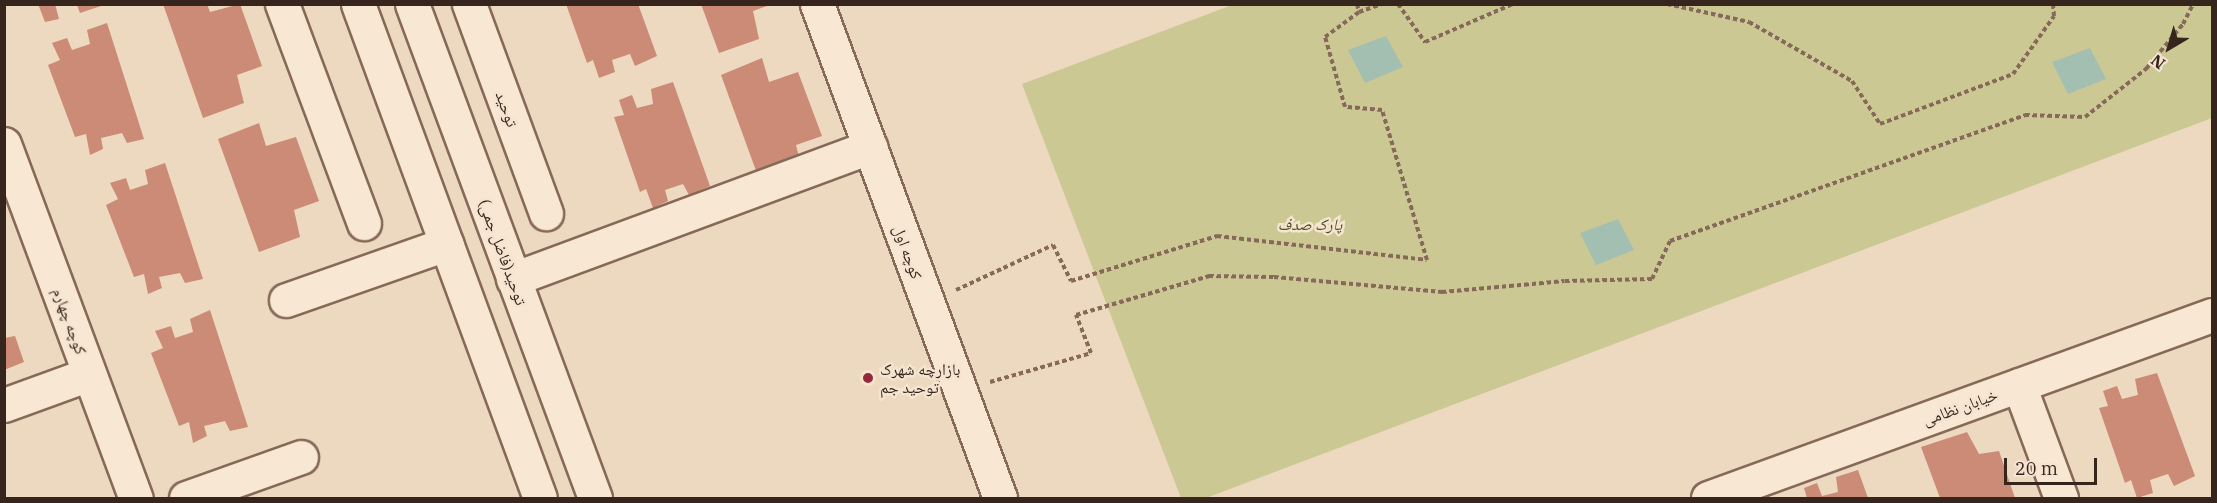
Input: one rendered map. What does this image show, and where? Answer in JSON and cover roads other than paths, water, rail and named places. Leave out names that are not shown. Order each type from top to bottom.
[{"type":"street","points":[[282,4],[364,223]]},
{"type":"street","points":[[358,4],[540,498]]},
{"type":"street","name":"توحید(فاضل جمی)","points":[[412,4],[595,498]]},
{"type":"street","name":"توحید","points":[[470,4],[546,213]]},
{"type":"street","name":"کوچه اول","points":[[817,4],[1000,498]]},
{"type":"street","points":[[396,108],[444,91]]},
{"type":"street","name":"کوچه چهارم","points":[[4,144],[136,498]]},
{"type":"street","points":[[513,279],[870,147]]},
{"type":"street","points":[[286,300],[446,244]]},
{"type":"street","name":"خیابان نظامی","points":[[1712,498],[2212,315]]},
{"type":"street","points":[[4,405],[90,374]]},
{"type":"street","points":[[2019,385],[2061,498]]},
{"type":"street","points":[[186,498],[300,457]]},
{"type":"place","name":"بازارچه شهرک توحید جم","points":[[868,378]]},
{"type":"park label","name":"پارک صدف","points":[[1310,224]]}]
